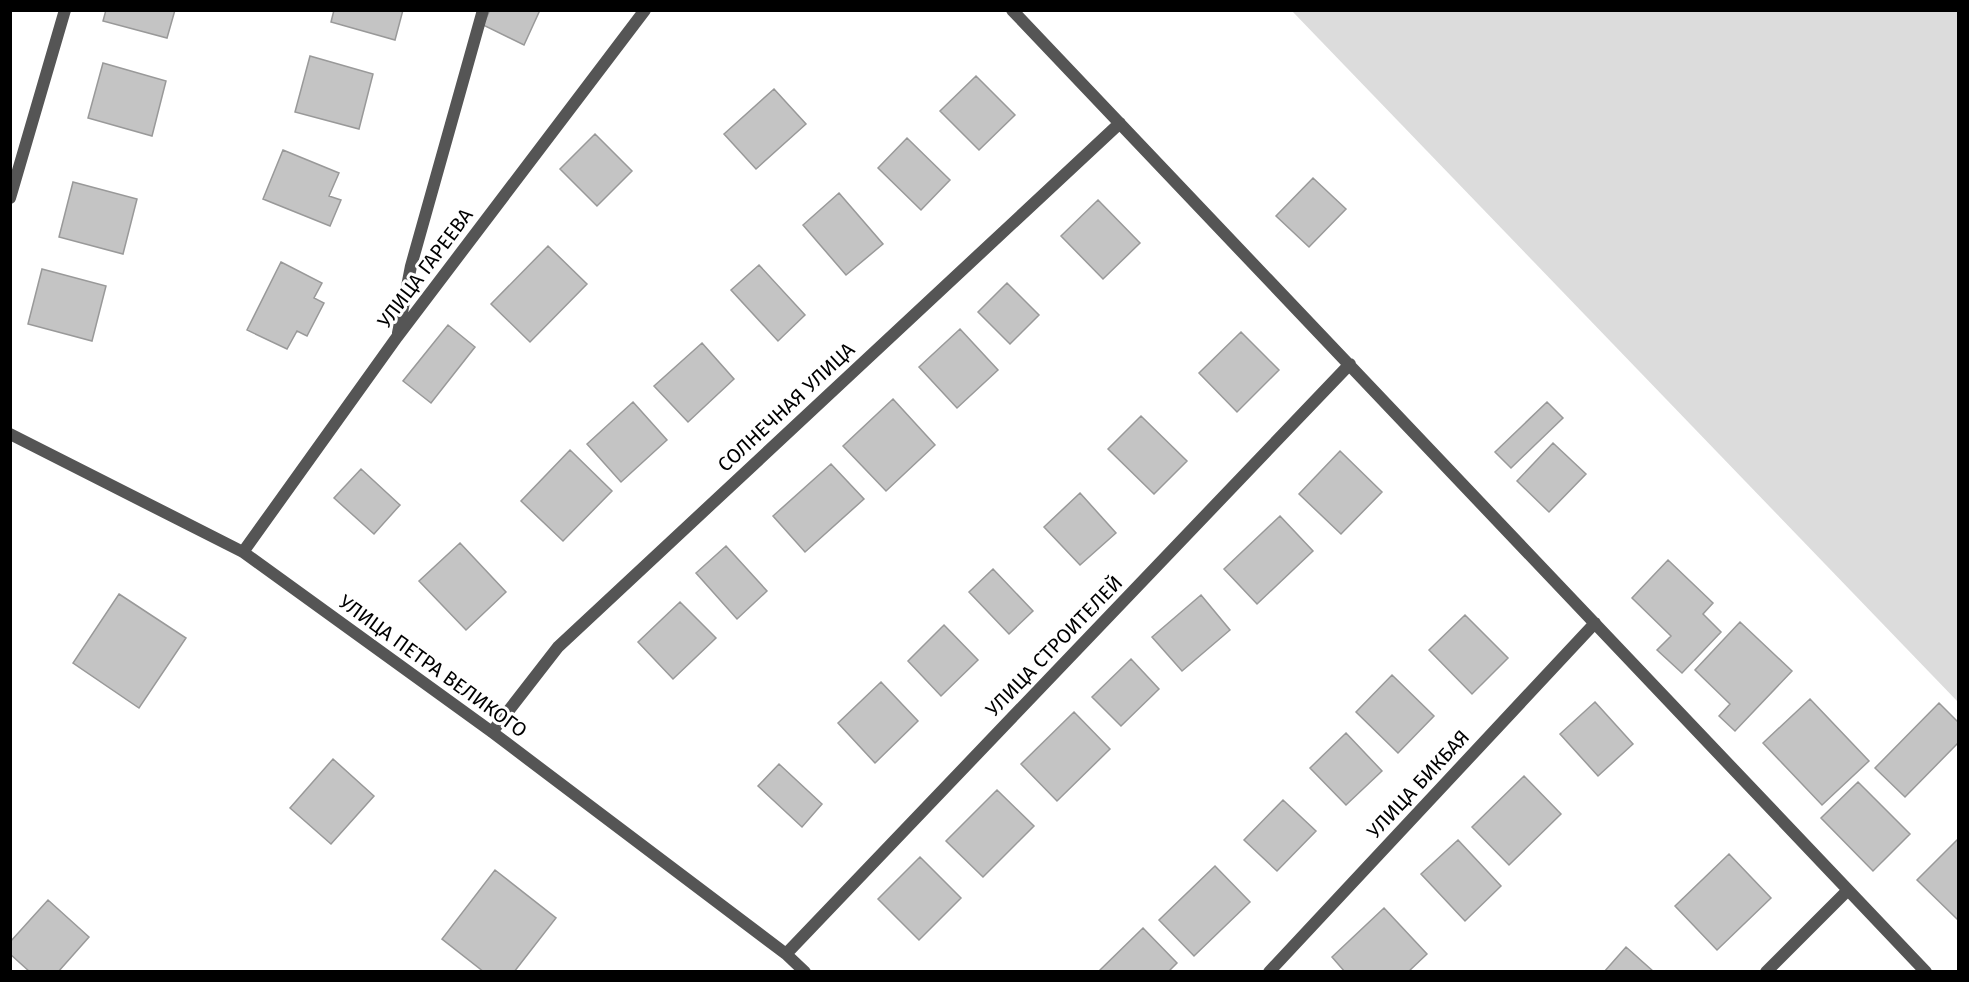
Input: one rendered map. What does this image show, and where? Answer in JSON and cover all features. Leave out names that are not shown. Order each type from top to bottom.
[{"type":"street","points":[[10,198],[13,181],[65,10]]},
{"type":"street","points":[[397,337],[411,266],[483,10]]},
{"type":"street","name":"УЛИЦА ГАРЕЕВА","points":[[243,552],[397,337],[645,10]]},
{"type":"street","points":[[1012,10],[1926,972]]},
{"type":"street","name":"СОЛНЕЧНАЯ УЛИЦА","points":[[492,732],[558,647],[1120,123]]},
{"type":"street","name":"УЛИЦА СТРОИТЕЛЕЙ","points":[[786,954],[1350,364]]},
{"type":"street","name":"УЛИЦА ПЕТРА ВЕЛИКОГО","points":[[10,434],[243,552],[492,732],[786,954],[806,972]]},
{"type":"street","name":"УЛИЦА БИКБАЯ","points":[[1269,972],[1595,623]]},
{"type":"street","points":[[1766,972],[1848,890]]},
{"type":"shaded area","points":[[1292,11],[1958,11],[1958,702]]},
{"type":"building","points":[[106,10],[175,10],[167,38],[103,21]]},
{"type":"building","points":[[334,10],[403,10],[395,40],[331,22]]},
{"type":"building","points":[[490,10],[540,10],[524,45],[483,25]]},
{"type":"building","points":[[310,56],[373,74],[359,129],[295,112]]},
{"type":"building","points":[[103,63],[166,81],[152,136],[88,118]]},
{"type":"building","points":[[976,76],[1015,115],[979,150],[940,111]]},
{"type":"building","points":[[774,89],[806,124],[756,169],[724,134]]},
{"type":"building","points":[[595,134],[632,171],[597,206],[560,169]]},
{"type":"building","points":[[907,138],[950,180],[921,210],[878,168]]},
{"type":"building","points":[[283,150],[339,173],[329,196],[341,200],[330,226],[263,199]]},
{"type":"building","points":[[1313,178],[1346,209],[1309,247],[1276,216]]},
{"type":"building","points":[[73,182],[137,199],[123,254],[59,237]]},
{"type":"building","points":[[839,193],[883,244],[846,275],[803,225]]},
{"type":"building","points":[[1098,200],[1140,243],[1103,279],[1061,236]]},
{"type":"building","points":[[548,246],[587,284],[530,342],[491,304]]},
{"type":"building","points":[[281,262],[322,283],[314,298],[324,303],[307,336],[297,331],[287,349],[247,330]]},
{"type":"building","points":[[759,265],[805,315],[778,341],[731,290]]},
{"type":"building","points":[[42,269],[106,286],[92,341],[28,324]]},
{"type":"building","points":[[1007,283],[1039,315],[1010,344],[978,312]]},
{"type":"building","points":[[448,325],[475,347],[431,403],[403,381]]},
{"type":"building","points":[[960,329],[998,370],[957,408],[919,367]]},
{"type":"building","points":[[1241,332],[1279,370],[1237,412],[1199,373]]},
{"type":"building","points":[[702,343],[734,379],[688,422],[654,386]]},
{"type":"building","points":[[893,399],[935,445],[886,491],[843,446]]},
{"type":"building","points":[[633,402],[667,440],[621,482],[587,444]]},
{"type":"building","points":[[1547,402],[1563,418],[1511,468],[1495,452]]},
{"type":"building","points":[[1141,416],[1187,461],[1154,494],[1108,449]]},
{"type":"building","points":[[1553,443],[1586,474],[1549,512],[1517,481]]},
{"type":"building","points":[[570,450],[612,491],[563,541],[521,501]]},
{"type":"building","points":[[1340,451],[1382,492],[1341,534],[1299,494]]},
{"type":"building","points":[[831,464],[864,499],[805,552],[773,516]]},
{"type":"building","points":[[361,469],[400,505],[374,534],[334,498]]},
{"type":"building","points":[[1080,493],[1116,533],[1080,565],[1044,527]]},
{"type":"building","points":[[1280,516],[1313,551],[1257,604],[1224,569]]},
{"type":"building","points":[[460,543],[506,592],[466,630],[419,581]]},
{"type":"building","points":[[726,546],[767,591],[737,619],[696,573]]},
{"type":"building","points":[[1668,560],[1713,603],[1703,614],[1721,632],[1682,673],[1657,650],[1671,636],[1632,598]]},
{"type":"building","points":[[993,569],[1033,611],[1009,634],[969,592]]},
{"type":"building","points":[[119,594],[186,638],[139,708],[73,663]]},
{"type":"building","points":[[1201,595],[1230,630],[1182,671],[1152,637]]},
{"type":"building","points":[[680,602],[716,638],[673,679],[638,642]]},
{"type":"building","points":[[1465,615],[1508,658],[1472,694],[1429,650]]},
{"type":"building","points":[[1740,622],[1792,671],[1735,731],[1719,716],[1730,704],[1695,670]]},
{"type":"building","points":[[944,625],[978,660],[941,696],[908,661]]},
{"type":"building","points":[[1131,659],[1159,689],[1121,726],[1092,697]]},
{"type":"building","points":[[1392,675],[1434,716],[1398,753],[1356,712]]},
{"type":"building","points":[[881,682],[918,721],[875,763],[838,723]]},
{"type":"building","points":[[1810,699],[1869,761],[1822,805],[1763,743]]},
{"type":"building","points":[[1595,702],[1633,744],[1598,776],[1560,734]]},
{"type":"building","points":[[1939,703],[1958,722],[1958,743],[1905,797],[1875,768]]},
{"type":"building","points":[[1074,712],[1110,749],[1057,801],[1021,764]]},
{"type":"building","points":[[1346,733],[1382,771],[1346,805],[1310,768]]},
{"type":"building","points":[[333,759],[374,796],[331,844],[290,808]]},
{"type":"building","points":[[779,764],[822,804],[802,827],[758,786]]},
{"type":"building","points":[[1524,776],[1561,814],[1509,865],[1472,827]]},
{"type":"building","points":[[1858,782],[1910,834],[1873,871],[1821,818]]},
{"type":"building","points":[[997,790],[1034,826],[983,877],[946,841]]},
{"type":"building","points":[[1283,800],[1316,831],[1277,871],[1244,840]]},
{"type":"building","points":[[1958,839],[1958,918],[1957,919],[1917,880]]},
{"type":"building","points":[[1458,840],[1501,886],[1465,921],[1421,874]]},
{"type":"building","points":[[1729,854],[1771,898],[1717,950],[1675,906]]},
{"type":"building","points":[[920,857],[961,898],[919,940],[878,899]]},
{"type":"building","points":[[1215,866],[1250,902],[1194,956],[1159,920]]},
{"type":"building","points":[[495,870],[556,918],[514,972],[484,972],[442,939]]},
{"type":"building","points":[[48,900],[89,937],[58,972],[30,972],[10,954],[10,942]]},
{"type":"building","points":[[1384,908],[1427,954],[1408,972],[1345,972],[1332,957]]},
{"type":"building","points":[[1143,928],[1177,963],[1168,972],[1098,972]]},
{"type":"building","points":[[1626,947],[1654,972],[1604,972]]}]
